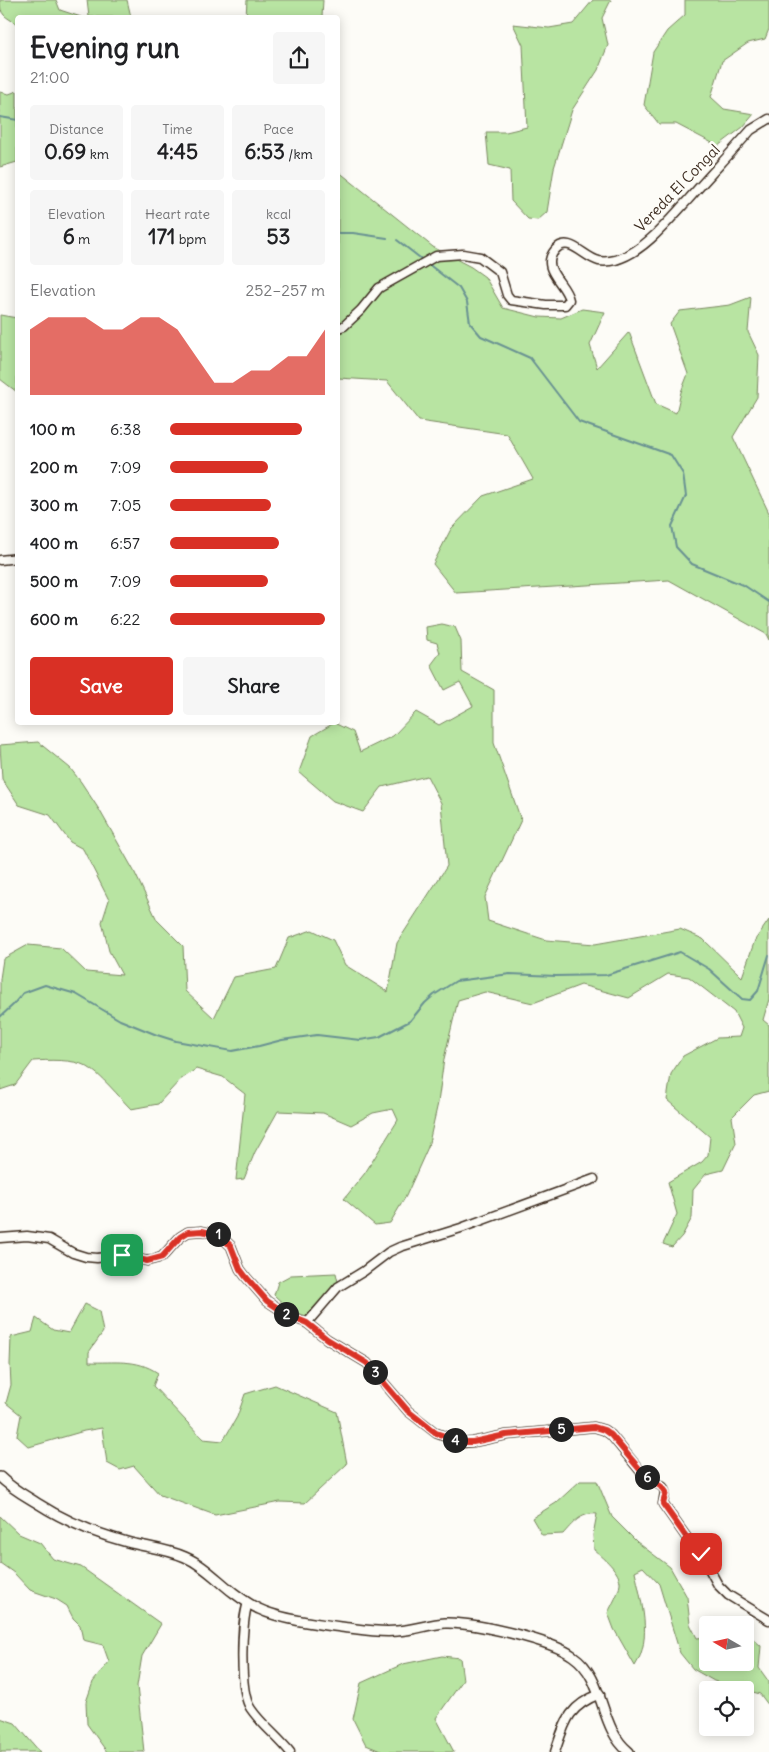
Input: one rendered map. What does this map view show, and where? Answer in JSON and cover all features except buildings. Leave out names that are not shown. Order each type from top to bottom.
[{"type":"street","name":"Vereda El Congal","points":[[340,327],[344,326],[361,310],[379,288],[436,256],[463,254],[480,257],[500,272],[507,295],[511,300],[546,305],[565,305],[569,300],[568,293],[550,267],[550,259],[555,250],[562,245],[568,244],[598,261],[620,259],[632,253],[657,232],[751,130],[769,119]]},
{"type":"street","points":[[0,560],[15,558]]},
{"type":"street","points":[[307,1323],[338,1287],[400,1246],[461,1228],[594,1179]]},
{"type":"street","points":[[0,1238],[27,1236],[49,1239],[73,1253],[86,1257],[97,1258],[122,1255],[147,1261],[162,1257],[180,1237],[188,1232],[212,1232],[225,1239],[231,1246],[240,1269],[256,1286],[260,1294],[274,1306],[290,1316],[307,1323],[327,1339],[367,1363],[408,1411],[436,1433],[462,1442],[473,1442],[506,1435],[565,1428],[594,1427],[604,1430],[611,1435],[642,1472],[666,1492],[663,1504],[701,1554],[718,1585],[728,1595],[769,1620]]},
{"type":"street","points":[[0,1477],[23,1495],[71,1523],[105,1536],[187,1557],[248,1603],[277,1615],[340,1627],[396,1632],[446,1623],[494,1629],[553,1645],[573,1656],[590,1673],[600,1694],[615,1737],[628,1752]]},
{"type":"street","points":[[248,1603],[243,1622],[245,1693],[250,1708],[290,1752]]},
{"type":"street","points":[[555,1752],[564,1723],[586,1699],[600,1694]]},
{"type":"green space","points":[[0,0],[56,0],[60,10],[75,15],[15,15],[15,23],[2,13]]},
{"type":"green space","points":[[87,0],[127,0],[131,15],[89,15]]},
{"type":"green space","points":[[247,0],[323,0],[322,15],[246,15]]},
{"type":"green space","points":[[593,0],[611,0],[602,18],[608,45],[598,70],[572,110],[554,168],[547,212],[538,220],[528,219],[511,201],[510,170],[489,165],[486,132],[506,132],[527,127],[523,45],[513,24],[549,28],[573,24]]},
{"type":"green space","points":[[685,0],[769,0],[769,29],[765,39],[748,43],[722,61],[711,97],[724,109],[754,114],[743,127],[718,146],[676,124],[659,124],[644,105],[653,52],[667,31],[685,15]]},
{"type":"green space","points":[[0,92],[9,94],[15,92],[15,163],[0,167]]},
{"type":"green space","points":[[340,173],[433,247],[471,267],[485,277],[503,308],[539,317],[561,318],[582,309],[605,312],[590,345],[597,368],[629,332],[656,404],[676,413],[688,374],[670,324],[680,311],[730,305],[751,297],[748,332],[759,355],[757,397],[733,437],[769,513],[769,640],[766,634],[669,580],[456,593],[433,564],[451,529],[483,496],[533,479],[507,434],[419,421],[387,381],[340,378]]},
{"type":"green space","points":[[0,315],[15,318],[15,390],[0,379]]},
{"type":"green space","points":[[442,624],[455,627],[461,641],[462,672],[494,690],[494,743],[521,820],[485,897],[488,921],[546,940],[595,944],[680,929],[703,939],[742,977],[755,940],[769,920],[769,999],[763,1020],[769,1025],[769,1091],[754,1095],[732,1117],[736,1143],[723,1170],[706,1174],[693,1190],[692,1218],[682,1236],[672,1247],[663,1244],[677,1214],[668,1182],[702,1162],[708,1155],[710,1137],[667,1100],[671,1074],[683,1056],[717,1038],[739,1037],[742,1028],[734,1012],[689,977],[668,974],[629,998],[581,985],[533,1003],[485,992],[458,1000],[444,1059],[438,1103],[428,1147],[406,1196],[390,1223],[375,1225],[344,1199],[365,1173],[398,1120],[393,1109],[373,1113],[351,1125],[323,1113],[278,1111],[255,1152],[244,1179],[236,1180],[245,1094],[223,1077],[196,1069],[180,1080],[158,1104],[131,1109],[104,1080],[86,1066],[67,1061],[33,1061],[15,1085],[0,1090],[0,979],[3,959],[28,945],[61,948],[86,972],[122,975],[109,951],[102,922],[109,900],[83,849],[70,842],[50,815],[19,805],[2,779],[0,745],[38,742],[70,768],[81,782],[134,871],[157,920],[183,946],[185,991],[214,1018],[234,977],[276,969],[289,938],[312,930],[333,940],[345,965],[388,992],[397,943],[447,866],[441,803],[427,776],[382,787],[363,812],[333,801],[299,772],[312,736],[331,725],[338,725],[353,732],[360,752],[393,736],[416,712],[439,725],[473,706],[460,682],[444,690],[431,665],[440,653],[437,643],[427,640],[426,627]]},
{"type":"green space","points":[[336,1273],[338,1282],[306,1316],[291,1311],[274,1295],[278,1282],[291,1275]]},
{"type":"green space","points":[[85,1304],[99,1311],[103,1332],[89,1352],[89,1362],[133,1363],[150,1368],[158,1373],[153,1386],[203,1439],[223,1441],[237,1417],[245,1394],[275,1385],[337,1412],[347,1464],[305,1503],[280,1502],[215,1515],[160,1495],[134,1466],[120,1470],[107,1463],[102,1428],[84,1431],[29,1447],[17,1436],[21,1415],[6,1403],[11,1385],[11,1337],[32,1332],[36,1318],[53,1330],[69,1333]]},
{"type":"green space","points":[[580,1481],[597,1481],[612,1517],[637,1542],[670,1567],[687,1597],[690,1624],[697,1638],[699,1638],[699,1671],[754,1671],[754,1640],[761,1646],[759,1668],[769,1682],[769,1706],[760,1694],[754,1692],[754,1681],[714,1681],[693,1669],[680,1653],[659,1584],[643,1567],[635,1571],[644,1619],[644,1632],[643,1644],[635,1666],[614,1629],[608,1613],[620,1584],[617,1574],[602,1556],[594,1550],[593,1535],[597,1514],[582,1517],[573,1523],[563,1534],[542,1535],[532,1518],[556,1503]]},
{"type":"green space","points":[[0,1516],[19,1534],[40,1543],[53,1559],[81,1567],[161,1624],[142,1656],[137,1686],[144,1752],[107,1752],[87,1724],[86,1702],[93,1682],[109,1662],[103,1645],[83,1640],[80,1625],[73,1618],[67,1606],[56,1599],[30,1590],[14,1573],[0,1563]]},
{"type":"green space","points":[[442,1656],[460,1658],[463,1680],[436,1718],[454,1752],[383,1752],[366,1745],[353,1719],[361,1683],[403,1664]]},
{"type":"green space","points":[[0,1718],[15,1723],[40,1752],[0,1752]]},
{"type":"waterway","points":[[0,117],[15,120]]},
{"type":"waterway","points":[[340,233],[387,238]]},
{"type":"waterway","points":[[397,240],[424,261]]},
{"type":"waterway","points":[[427,263],[459,288],[467,302],[470,323],[481,336],[530,358],[579,422],[671,455],[683,474],[686,496],[672,526],[676,547],[692,564],[745,586],[769,602]]},
{"type":"waterway","points":[[0,1017],[23,993],[45,985],[76,994],[120,1020],[157,1035],[176,1041],[232,1051],[282,1040],[317,1035],[360,1040],[379,1037],[410,1021],[434,995],[456,981],[510,974],[556,976],[606,975],[680,952],[709,969],[742,999],[750,1000],[758,991],[769,955]]},
{"type":"route","points":[[122,1255],[147,1261],[162,1257],[180,1237],[188,1232],[202,1231],[219,1235],[231,1246],[240,1269],[267,1301],[290,1316],[307,1323],[327,1339],[367,1363],[408,1411],[436,1433],[448,1438],[462,1442],[473,1442],[506,1435],[559,1429],[594,1427],[604,1430],[611,1435],[642,1472],[663,1488],[666,1492],[663,1504],[668,1513],[701,1554]]}]
